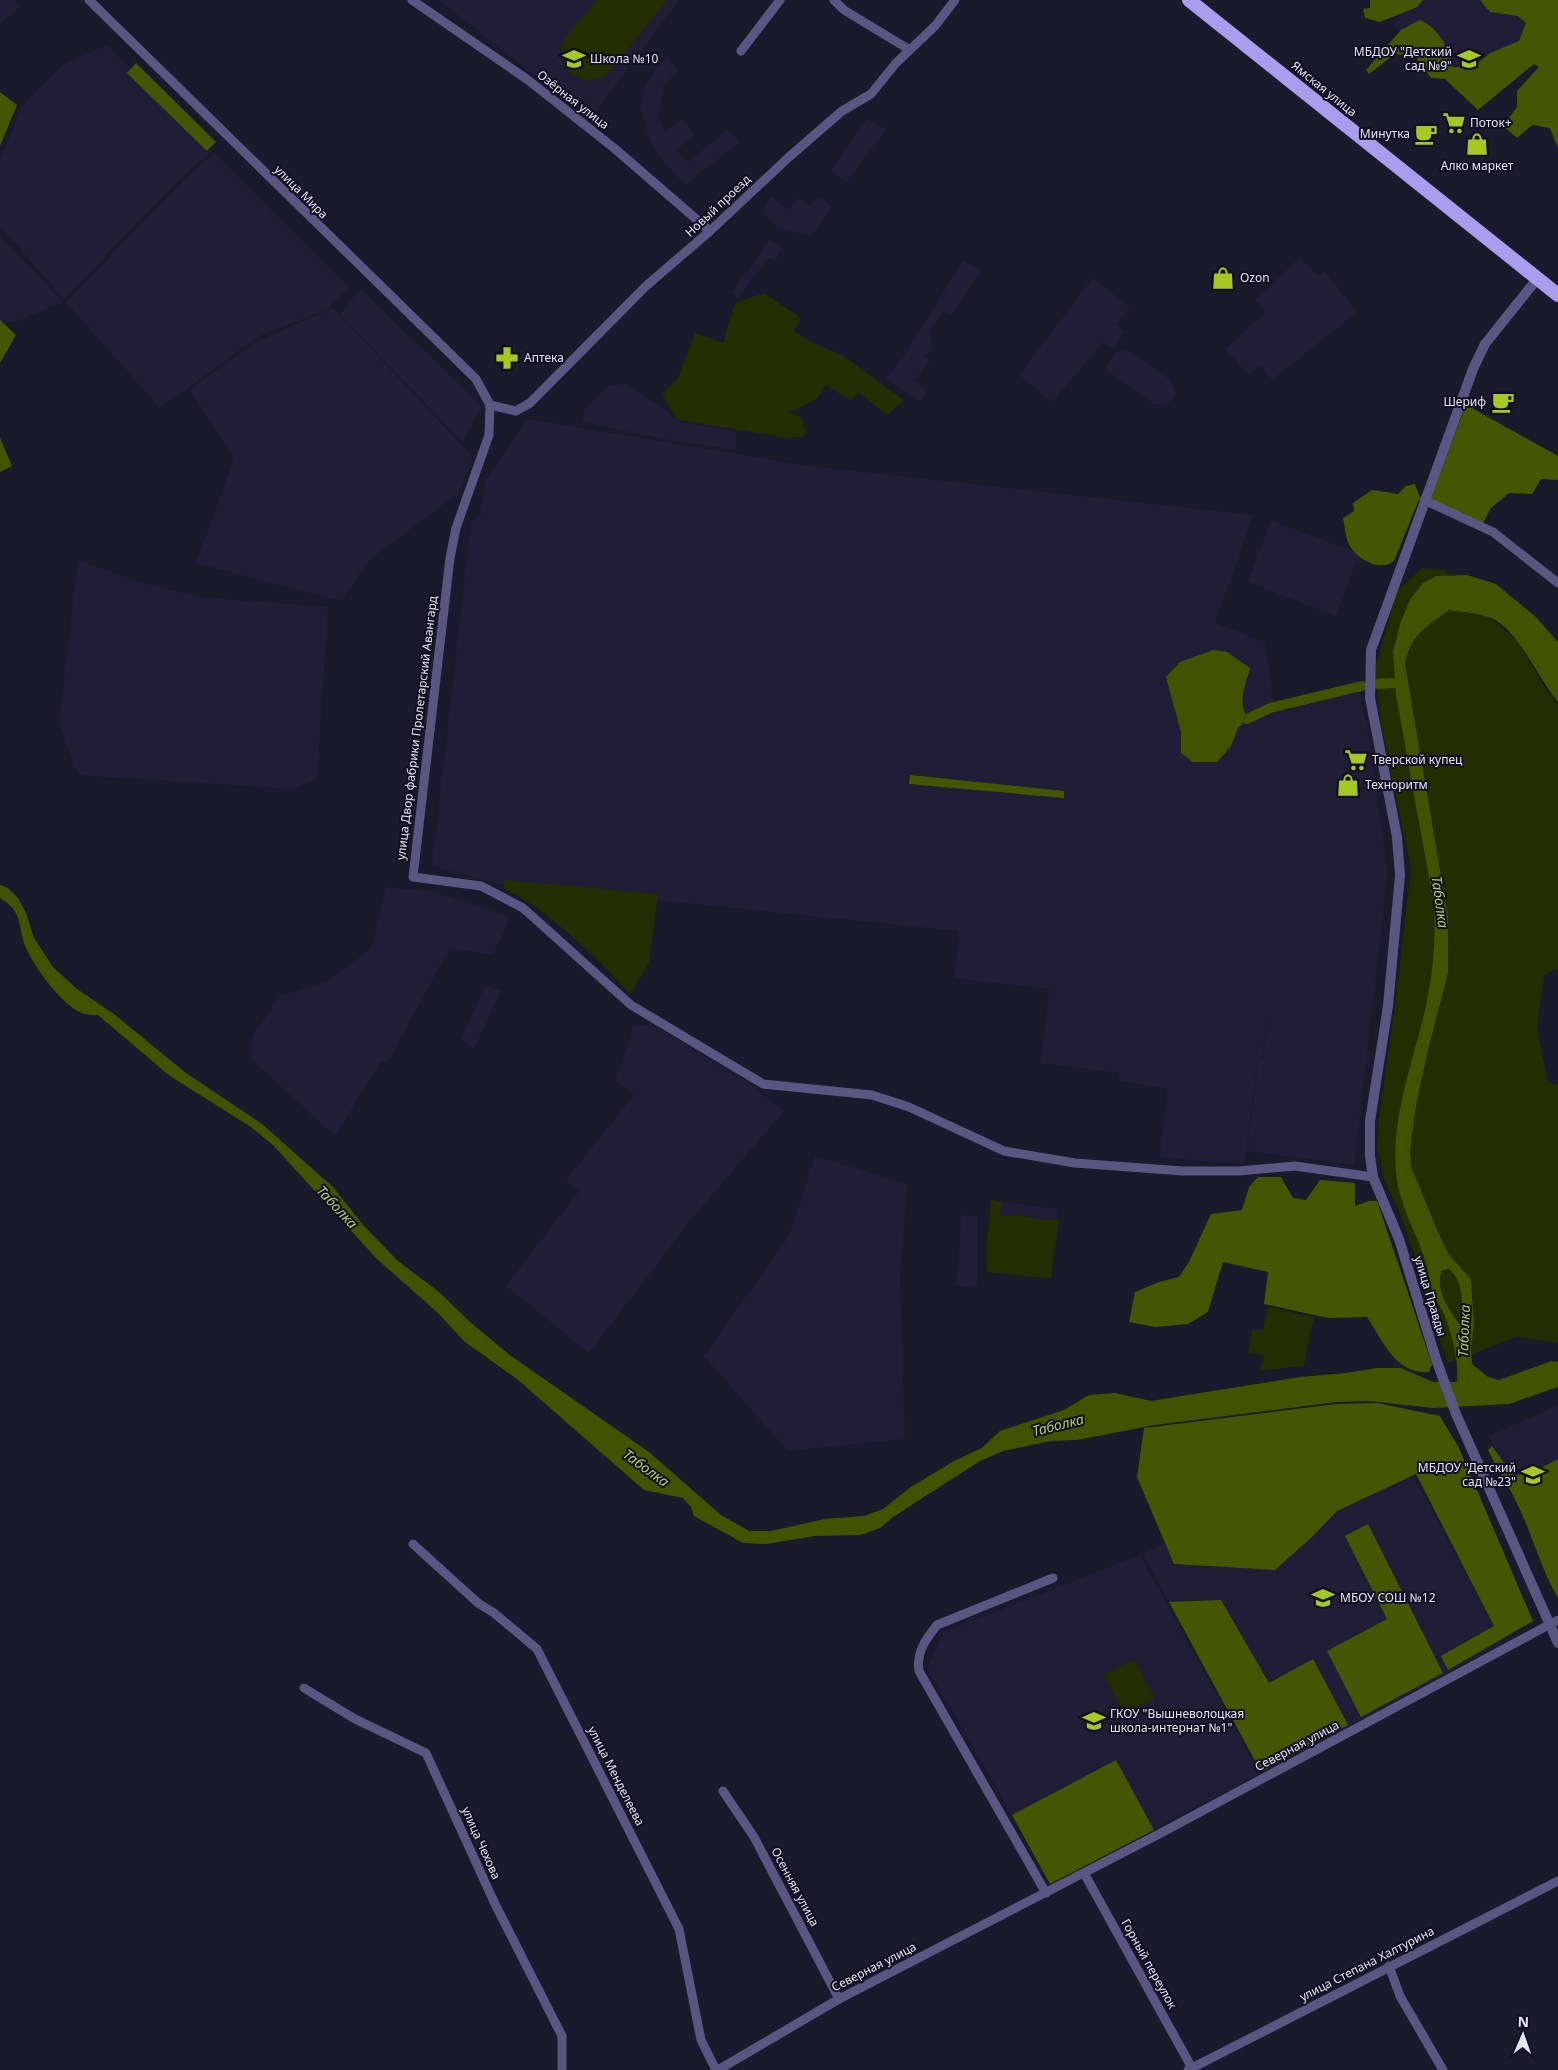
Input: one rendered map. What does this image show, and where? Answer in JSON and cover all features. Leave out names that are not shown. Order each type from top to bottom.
[{"type":"highway","name":"Ямская улица","points":[[1189,0],[1558,295]]},
{"type":"street","name":"улица Мира","points":[[89,0],[476,379],[490,405]]},
{"type":"street","name":"Озёрная улица","points":[[412,0],[528,80],[614,148],[710,231]]},
{"type":"street","points":[[741,51],[780,0]]},
{"type":"street","points":[[834,0],[844,10],[910,50]]},
{"type":"street","name":"Новый проезд","points":[[490,405],[516,411],[530,403],[646,286],[710,231],[789,157],[842,111],[871,94],[910,50],[935,26],[955,0]]},
{"type":"street","points":[[1373,1177],[1370,1156],[1370,1121],[1388,1006],[1400,875],[1397,837],[1370,698],[1371,650],[1473,369],[1485,344],[1537,279]]},
{"type":"street","name":"улица Двор фабрики Пролетарский Авангард","points":[[490,405],[489,435],[456,528],[450,558],[413,877],[481,886],[523,908],[631,1005],[763,1084],[872,1095],[909,1107],[1004,1151],[1075,1163],[1183,1172],[1239,1171],[1295,1166],[1373,1177]]},
{"type":"street","points":[[1424,500],[1493,532],[1558,583]]},
{"type":"street","name":"улица Правды","points":[[1373,1177],[1399,1238],[1427,1331],[1456,1414],[1553,1621],[1558,1643]]},
{"type":"street","name":"улица Менделеева","points":[[413,1544],[478,1603],[494,1613],[537,1649],[679,1929],[701,2040],[717,2070]]},
{"type":"street","points":[[1046,1893],[919,1671],[918,1664],[925,1641],[937,1625],[962,1613],[1053,1578]]},
{"type":"street","name":"Северная улица","points":[[717,2070],[839,1999],[1046,1893],[1356,1729],[1553,1621]]},
{"type":"street","name":"улица Чехова","points":[[304,1688],[355,1719],[426,1753],[495,1904],[562,2036],[562,2070]]},
{"type":"street","name":"Осенняя улица","points":[[723,1791],[754,1837],[839,1999]]},
{"type":"street","name":"Горный переулок","points":[[1084,1873],[1190,2069]]},
{"type":"street","name":"улица Степана Халтурина","points":[[1190,2069],[1558,1881]]},
{"type":"street","points":[[1389,1966],[1400,1996],[1443,2070]]},
{"type":"shaded area","points":[[0,0],[14,0],[20,6],[0,25]]},
{"type":"shaded area","name":"Школа №10","points":[[439,0],[679,0],[590,119]]},
{"type":"shaded area","points":[[597,0],[667,0],[606,76],[588,81],[571,74],[565,67],[561,49],[564,39]]},
{"type":"shaded area","points":[[1370,0],[1423,0],[1417,7],[1380,22],[1365,18],[1363,9],[1370,8]]},
{"type":"shaded area","name":"МБДОУ \"Детский сад №9\"","points":[[1414,0],[1533,0],[1545,10],[1475,93],[1393,24]]},
{"type":"shaded area","points":[[1480,0],[1558,0],[1558,148],[1550,128],[1532,125],[1517,138],[1503,126],[1517,107],[1517,91],[1539,67],[1534,64],[1478,110],[1445,79],[1431,78],[1415,56],[1395,54],[1369,74],[1366,70],[1401,30],[1420,20],[1427,23],[1442,39],[1453,67],[1473,67],[1490,53],[1519,41],[1526,23],[1518,16],[1490,12]]},
{"type":"shaded area","points":[[107,45],[212,151],[180,178],[64,299],[0,226],[0,161],[22,106],[62,65]]},
{"type":"shaded area","points":[[667,58],[679,70],[664,85],[658,117],[665,132],[682,119],[694,135],[677,150],[688,162],[728,129],[740,142],[685,185],[656,152],[647,132],[642,111],[642,97],[646,83],[658,66]]},
{"type":"shaded area","points":[[136,63],[216,142],[207,151],[127,73]]},
{"type":"shaded area","points":[[0,92],[17,105],[0,146]]},
{"type":"shaded area","points":[[867,119],[886,129],[846,182],[831,171]]},
{"type":"shaded area","points":[[214,153],[349,287],[326,310],[261,335],[160,408],[66,302],[182,182]]},
{"type":"shaded area","points":[[771,196],[789,210],[798,198],[809,206],[819,196],[832,207],[811,237],[778,227],[763,212]]},
{"type":"shaded area","points":[[0,236],[63,302],[18,321],[0,323]]},
{"type":"shaded area","points":[[769,239],[782,246],[776,261],[769,258],[738,298],[731,292],[756,260]]},
{"type":"shaded area","points":[[1300,257],[1317,276],[1324,271],[1357,312],[1272,380],[1259,365],[1249,375],[1225,349],[1265,313],[1255,300]]},
{"type":"shaded area","points":[[963,261],[982,270],[950,316],[943,311],[930,329],[932,348],[925,357],[930,361],[914,381],[928,392],[920,402],[886,378],[904,356]]},
{"type":"shaded area","points":[[1093,278],[1130,307],[1116,325],[1124,332],[1114,348],[1103,343],[1052,402],[1019,375]]},
{"type":"shaded area","points":[[360,289],[482,406],[462,442],[340,314]]},
{"type":"shaded area","points":[[764,293],[801,318],[794,331],[813,343],[842,355],[904,400],[887,415],[858,392],[851,401],[826,385],[817,399],[789,413],[802,417],[806,431],[803,437],[788,438],[677,420],[662,394],[677,380],[695,333],[723,343],[735,303]]},
{"type":"shaded area","points":[[333,308],[473,457],[460,492],[368,561],[341,601],[196,563],[234,459],[190,389],[258,341]]},
{"type":"shaded area","points":[[0,320],[16,335],[0,363]]},
{"type":"shaded area","points":[[1127,349],[1170,380],[1176,394],[1167,405],[1154,404],[1105,369],[1116,353]]},
{"type":"shaded area","points":[[625,384],[665,409],[677,421],[736,431],[736,450],[669,440],[582,422],[585,408],[608,386]]},
{"type":"shaded area","points":[[1465,407],[1470,407],[1558,456],[1558,480],[1541,479],[1532,494],[1509,493],[1491,508],[1483,523],[1431,499]]},
{"type":"shaded area","points":[[528,419],[808,466],[1253,515],[1215,623],[1265,642],[1275,712],[1360,692],[1368,733],[1388,873],[1354,1165],[1247,1151],[1259,1059],[1263,1059],[1269,1005],[1262,1057],[1258,1057],[1244,1165],[1160,1157],[1167,1089],[1118,1081],[1119,1073],[1041,1063],[1049,989],[954,978],[959,931],[498,884],[432,866],[471,522],[481,515],[485,481]]},
{"type":"shaded area","points":[[0,438],[12,466],[0,472]]},
{"type":"shaded area","points":[[1415,484],[1420,497],[1394,561],[1382,565],[1368,562],[1351,548],[1346,536],[1343,518],[1354,511],[1353,503],[1372,490],[1398,494],[1406,486]]},
{"type":"shaded area","points":[[1271,520],[1359,554],[1336,616],[1248,582]]},
{"type":"shaded area","points":[[78,560],[146,584],[199,597],[328,607],[317,779],[294,789],[78,775],[59,722]]},
{"type":"shaded area","points":[[1422,568],[1445,570],[1480,609],[1518,642],[1547,691],[1558,705],[1558,968],[1544,975],[1537,1028],[1548,1082],[1558,1085],[1558,1343],[1517,1337],[1448,1363],[1429,1309],[1416,1260],[1399,1211],[1384,1179],[1377,1145],[1411,868],[1381,723],[1375,669],[1397,591]]},
{"type":"shaded area","points":[[910,775],[1064,791],[1064,798],[909,784]]},
{"type":"shaded area","points":[[505,880],[658,894],[649,963],[630,994],[571,935],[536,908],[503,888]]},
{"type":"shaded area","points":[[386,887],[431,891],[510,917],[493,955],[450,948],[387,1063],[381,1061],[335,1136],[251,1059],[252,1037],[280,996],[327,981],[371,949]]},
{"type":"shaded area","points":[[485,986],[501,991],[474,1049],[461,1039]]},
{"type":"shaded area","points":[[633,1026],[649,1026],[663,1031],[750,1084],[784,1111],[689,1222],[589,1353],[506,1286],[579,1191],[566,1180],[634,1095],[616,1081]]},
{"type":"shaded area","points":[[815,1156],[908,1184],[900,1275],[905,1439],[788,1451],[704,1356],[789,1236]]},
{"type":"shaded area","points":[[1258,1177],[1281,1177],[1293,1198],[1306,1200],[1320,1180],[1355,1183],[1355,1206],[1369,1201],[1377,1201],[1432,1364],[1429,1372],[1408,1368],[1399,1362],[1385,1346],[1367,1317],[1328,1318],[1264,1304],[1268,1272],[1223,1262],[1208,1312],[1188,1324],[1155,1327],[1129,1322],[1135,1292],[1159,1282],[1179,1277],[1189,1262],[1211,1214],[1242,1210],[1249,1187]]},
{"type":"shaded area","points":[[991,1199],[1002,1202],[1000,1214],[1013,1217],[1015,1214],[1043,1220],[1059,1219],[1051,1279],[987,1272],[986,1252]]},
{"type":"shaded area","points":[[1002,1202],[1059,1209],[1058,1219],[1043,1220],[1015,1214],[1014,1217],[1000,1214]]},
{"type":"shaded area","points":[[962,1215],[977,1216],[977,1287],[956,1286]]},
{"type":"shaded area","points":[[1268,1307],[1314,1317],[1304,1366],[1260,1371],[1264,1355],[1248,1353],[1252,1330],[1263,1330]]},
{"type":"shaded area","points":[[1377,1403],[1440,1416],[1459,1448],[1533,1621],[1448,1670],[1441,1656],[1494,1626],[1416,1474],[1337,1511],[1312,1537],[1275,1570],[1174,1564],[1137,1477],[1144,1428],[1336,1404]]},
{"type":"shaded area","name":"МБДОУ \"Детский сад №23\"","points":[[1558,1405],[1558,1506],[1531,1520],[1489,1436]]},
{"type":"shaded area","name":"МБОУ СОШ №12","points":[[1385,1423],[1503,1643],[1263,1773],[1143,1554]]},
{"type":"shaded area","points":[[1492,1446],[1513,1475],[1530,1474],[1558,1459],[1558,1598],[1547,1577],[1526,1523],[1488,1450]]},
{"type":"shaded area","points":[[1368,1524],[1443,1673],[1361,1717],[1327,1651],[1387,1619],[1345,1536]]},
{"type":"shaded area","name":"ГКОУ \"Вышневолоцкая школа-интернат №1\"","points":[[1140,1555],[1260,1774],[1051,1882],[927,1668],[944,1632]]},
{"type":"shaded area","points":[[1221,1600],[1269,1683],[1313,1659],[1348,1725],[1261,1772],[1169,1602]]},
{"type":"shaded area","points":[[1135,1660],[1155,1699],[1124,1714],[1104,1674]]},
{"type":"shaded area","points":[[1116,1760],[1154,1830],[1050,1884],[1012,1815]]},
{"type":"water","name":"Таболка","points":[[1467,575],[1496,584],[1536,617],[1558,642],[1558,702],[1510,632],[1491,618],[1481,615],[1449,610],[1420,632],[1407,654],[1405,664],[1448,917],[1448,973],[1416,1105],[1410,1150],[1411,1166],[1449,1255],[1471,1279],[1474,1325],[1471,1348],[1472,1364],[1488,1377],[1499,1380],[1552,1361],[1558,1362],[1558,1387],[1509,1404],[1433,1408],[1368,1401],[1337,1402],[1155,1425],[1077,1440],[1051,1441],[1003,1451],[980,1461],[893,1517],[880,1528],[861,1535],[815,1536],[766,1544],[743,1543],[694,1516],[691,1507],[683,1498],[644,1490],[517,1379],[465,1342],[437,1312],[377,1259],[273,1145],[251,1127],[170,1076],[98,1015],[82,1013],[65,1002],[48,983],[33,961],[24,943],[16,913],[0,898],[0,885],[8,888],[18,898],[26,913],[34,938],[53,967],[77,989],[114,1014],[186,1073],[262,1124],[333,1187],[364,1226],[398,1261],[439,1292],[469,1321],[511,1356],[649,1452],[721,1515],[749,1531],[771,1531],[825,1519],[864,1516],[883,1509],[911,1487],[954,1461],[982,1448],[1000,1431],[1064,1410],[1089,1395],[1115,1393],[1151,1401],[1300,1377],[1377,1368],[1401,1368],[1433,1382],[1457,1382],[1455,1350],[1451,1334],[1432,1289],[1423,1253],[1402,1201],[1397,1180],[1395,1158],[1399,1114],[1426,1006],[1433,956],[1435,918],[1396,695],[1393,652],[1401,621],[1411,598],[1423,583],[1436,576]],"holes":[[[1449,1269],[1458,1280],[1462,1295],[1462,1310],[1459,1324],[1444,1299],[1440,1284],[1442,1270]]]},
{"type":"water","points":[[1213,650],[1227,652],[1250,668],[1243,699],[1247,719],[1238,728],[1231,746],[1217,762],[1193,762],[1181,753],[1181,732],[1166,677],[1180,662]]},
{"type":"waterway","points":[[1378,684],[1395,683]]},
{"type":"waterway","points":[[1247,719],[1270,708],[1362,686]]},
{"type":"place","name":"Школа №10","points":[[574,59]]},
{"type":"place","name":"МБДОУ \"Детский сад №9\"","points":[[1469,59]]},
{"type":"place","name":"Поток+","points":[[1454,123]]},
{"type":"place","name":"Минутка","points":[[1426,134]]},
{"type":"place","name":"Алко маркет","points":[[1477,144]]},
{"type":"place","name":"Ozon","points":[[1223,278]]},
{"type":"place","name":"Аптека","points":[[507,358]]},
{"type":"place","name":"Шериф","points":[[1503,402]]},
{"type":"place","name":"Тверской купец","points":[[1356,760]]},
{"type":"place","name":"Техноритм","points":[[1348,785]]},
{"type":"place","name":"МБДОУ \"Детский сад №23\"","points":[[1533,1475]]},
{"type":"place","name":"МБОУ СОШ №12","points":[[1323,1598]]},
{"type":"place","name":"ГКОУ \"Вышневолоцкая школа-интернат №1\"","points":[[1094,1721]]}]
